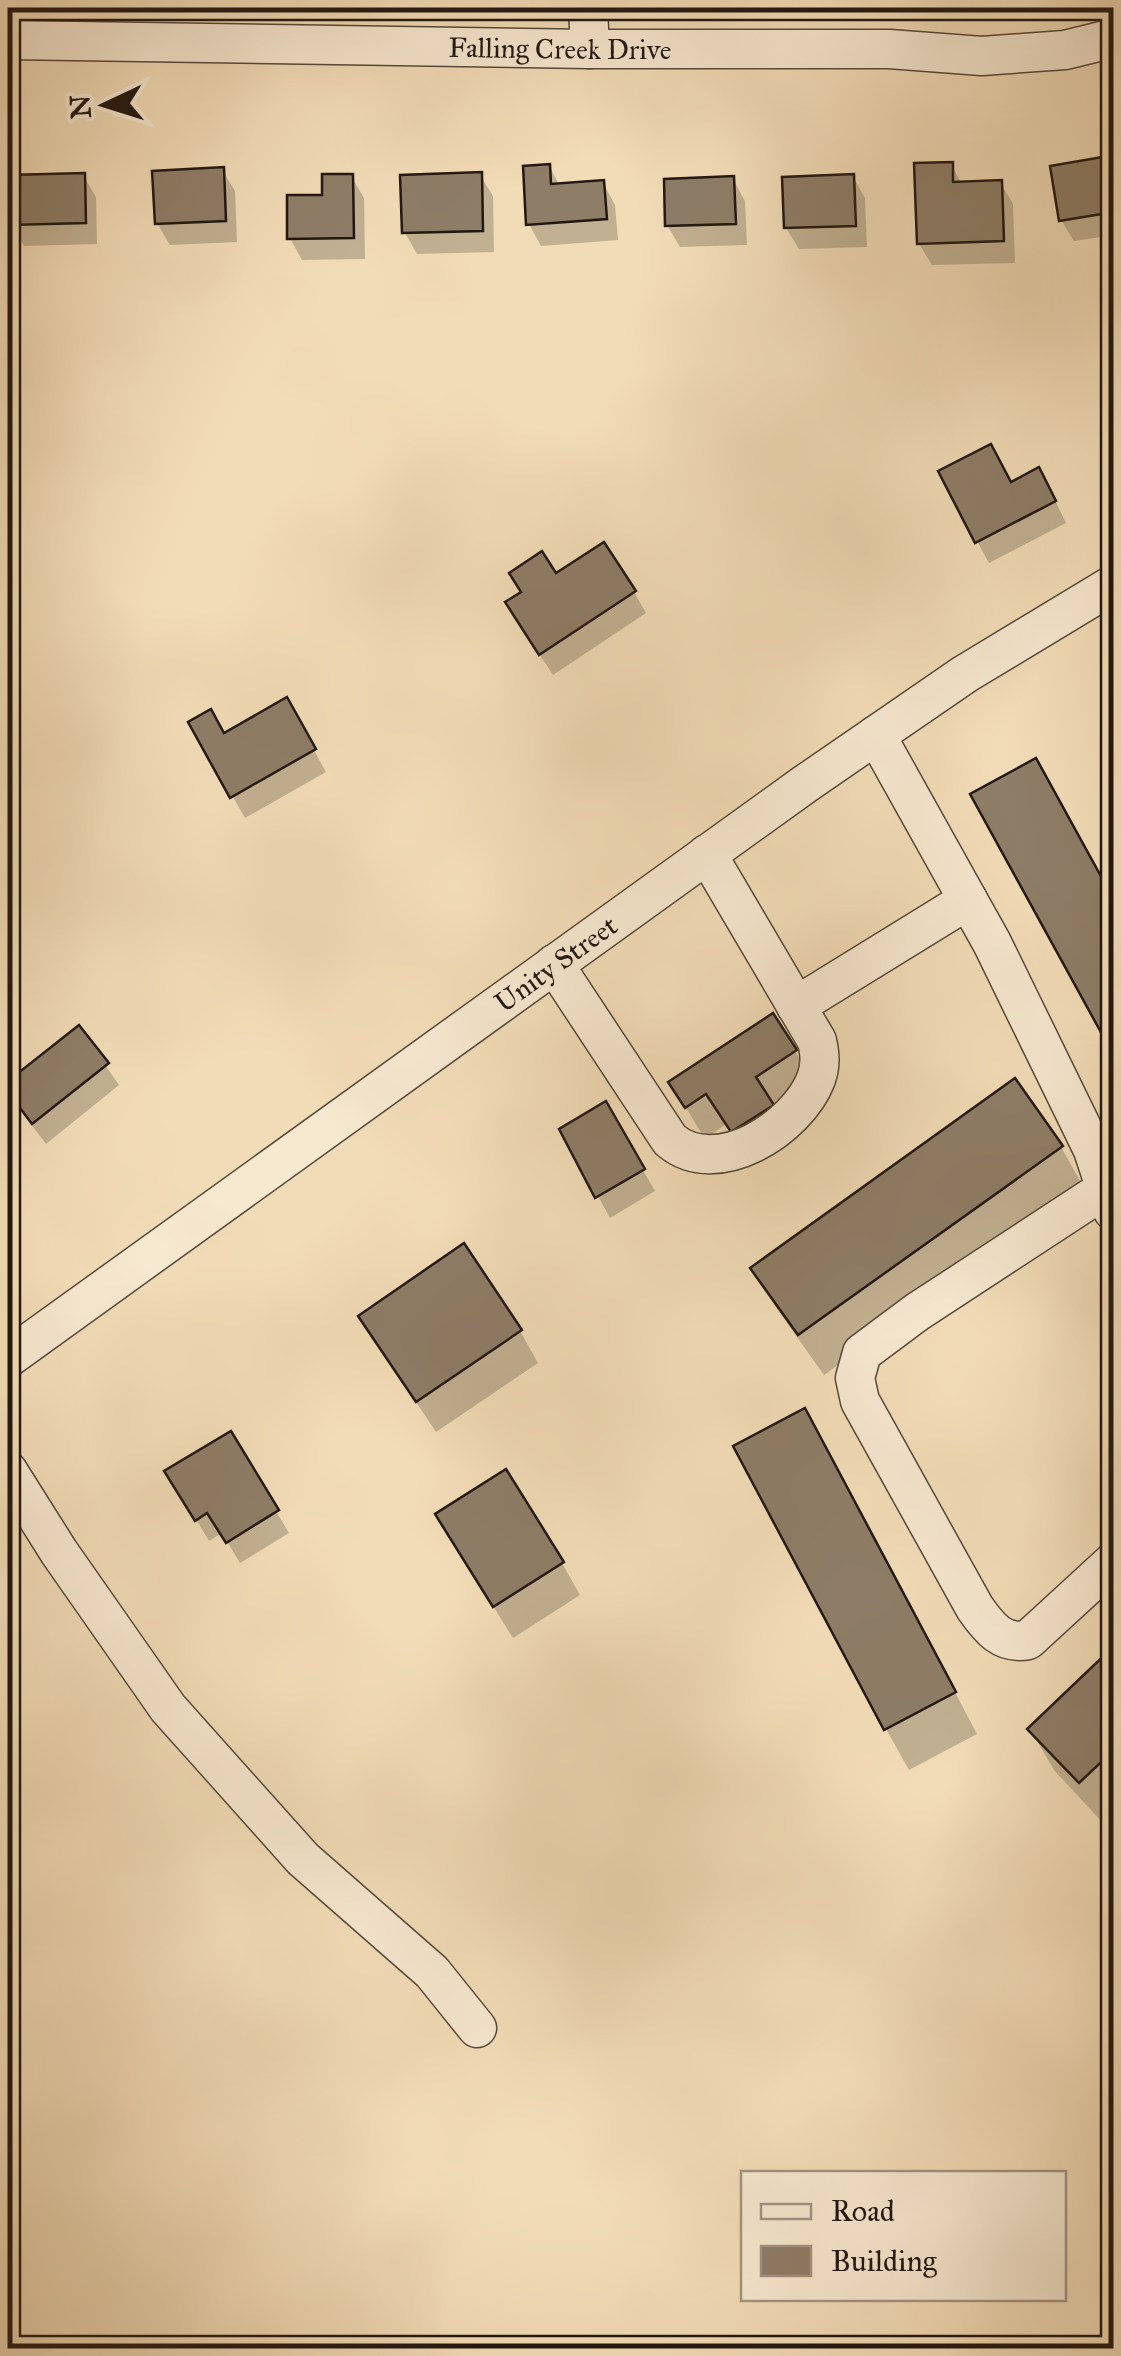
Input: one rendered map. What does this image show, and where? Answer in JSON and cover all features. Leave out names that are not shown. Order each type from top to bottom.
[{"type":"street","points":[[588,8],[590,49]]},
{"type":"street","name":"Falling Creek Drive","points":[[8,40],[590,49],[889,48],[982,56],[1065,50],[1114,38]]},
{"type":"street","name":"Unity Street","points":[[8,1358],[707,854],[965,674],[1114,584]]},
{"type":"street","points":[[876,736],[968,900],[1092,1150],[1110,1201],[862,1354],[856,1378],[860,1401],[975,1608],[992,1631],[1014,1643],[1028,1640],[1114,1562]]},
{"type":"street","points":[[554,964],[670,1140],[684,1152],[724,1155],[752,1144],[795,1110],[811,1090],[820,1059],[817,1041],[707,854]]},
{"type":"street","points":[[796,1006],[968,900]]},
{"type":"street","points":[[8,1471],[58,1552],[168,1708],[303,1859],[432,1972],[477,2028]]},
{"type":"building","points":[[1114,155],[1114,212],[1059,221],[1050,166]]},
{"type":"building","points":[[953,162],[953,182],[1002,180],[1004,241],[917,244],[914,163]]},
{"type":"building","points":[[550,164],[551,184],[604,180],[607,219],[526,225],[523,166]]},
{"type":"building","points":[[224,167],[226,221],[155,224],[152,171]]},
{"type":"building","points":[[482,172],[483,231],[402,233],[400,175]]},
{"type":"building","points":[[85,173],[86,223],[9,225],[8,175]]},
{"type":"building","points":[[322,174],[353,174],[354,238],[287,239],[287,195],[322,195]]},
{"type":"building","points":[[854,174],[856,226],[784,228],[782,177]]},
{"type":"building","points":[[734,176],[736,224],[665,226],[664,179]]},
{"type":"building","points":[[991,444],[1011,482],[1039,467],[1056,501],[975,543],[938,471]]},
{"type":"building","points":[[604,542],[636,591],[539,655],[505,602],[521,592],[509,573],[542,551],[556,573]]},
{"type":"building","points":[[287,697],[316,749],[230,798],[188,722],[211,709],[224,733]]},
{"type":"building","points":[[1036,758],[1114,900],[1114,1056],[970,794]]},
{"type":"building","points":[[773,1013],[797,1050],[756,1077],[774,1105],[731,1132],[706,1094],[685,1108],[668,1082]]},
{"type":"building","points":[[79,1025],[109,1063],[32,1124],[8,1092],[8,1081]]},
{"type":"building","points":[[1015,1078],[1063,1146],[798,1335],[750,1268]]},
{"type":"building","points":[[606,1101],[645,1169],[595,1198],[559,1129]]},
{"type":"building","points":[[464,1243],[522,1330],[416,1402],[358,1316]]},
{"type":"building","points":[[805,1408],[956,1692],[884,1730],[733,1446]]},
{"type":"building","points":[[231,1431],[279,1510],[226,1543],[207,1513],[195,1521],[164,1471]]},
{"type":"building","points":[[506,1469],[564,1562],[493,1607],[435,1514]]},
{"type":"building","points":[[1114,1646],[1114,1750],[1079,1783],[1027,1729]]}]
